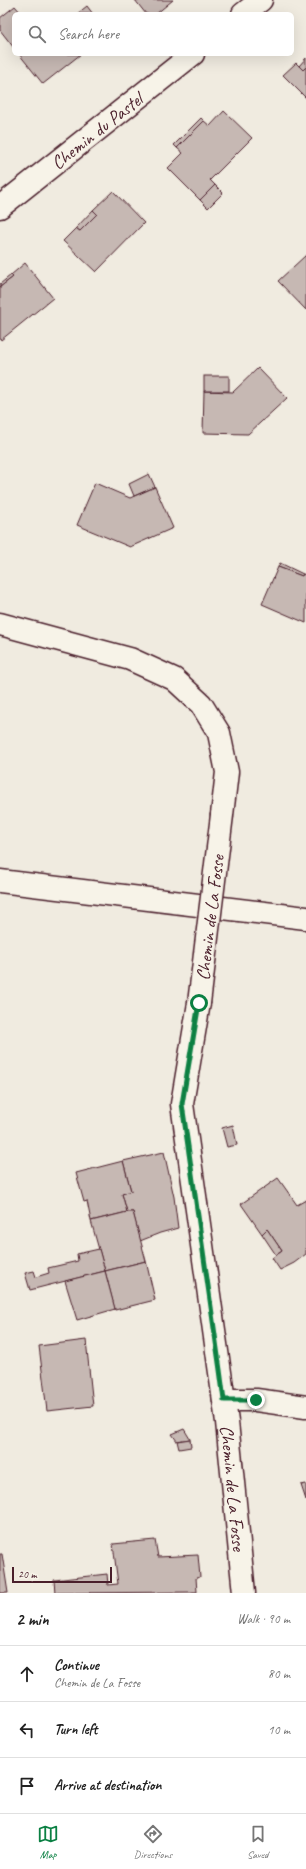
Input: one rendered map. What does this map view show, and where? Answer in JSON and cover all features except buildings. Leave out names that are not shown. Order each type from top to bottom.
[{"type":"street","points":[[246,12],[261,0]]},
{"type":"street","name":"Chemin du Pastel","points":[[0,207],[190,56]]},
{"type":"street","name":"Chemin de La Fosse","points":[[0,624],[130,659],[174,679],[201,704],[219,733],[227,772],[199,1003],[182,1104],[224,1400],[244,1593]]},
{"type":"street","points":[[0,881],[306,918]]},
{"type":"street","points":[[224,1400],[256,1400],[306,1407]]},
{"type":"route","points":[[199,1003],[182,1104],[224,1400],[256,1400]]}]
